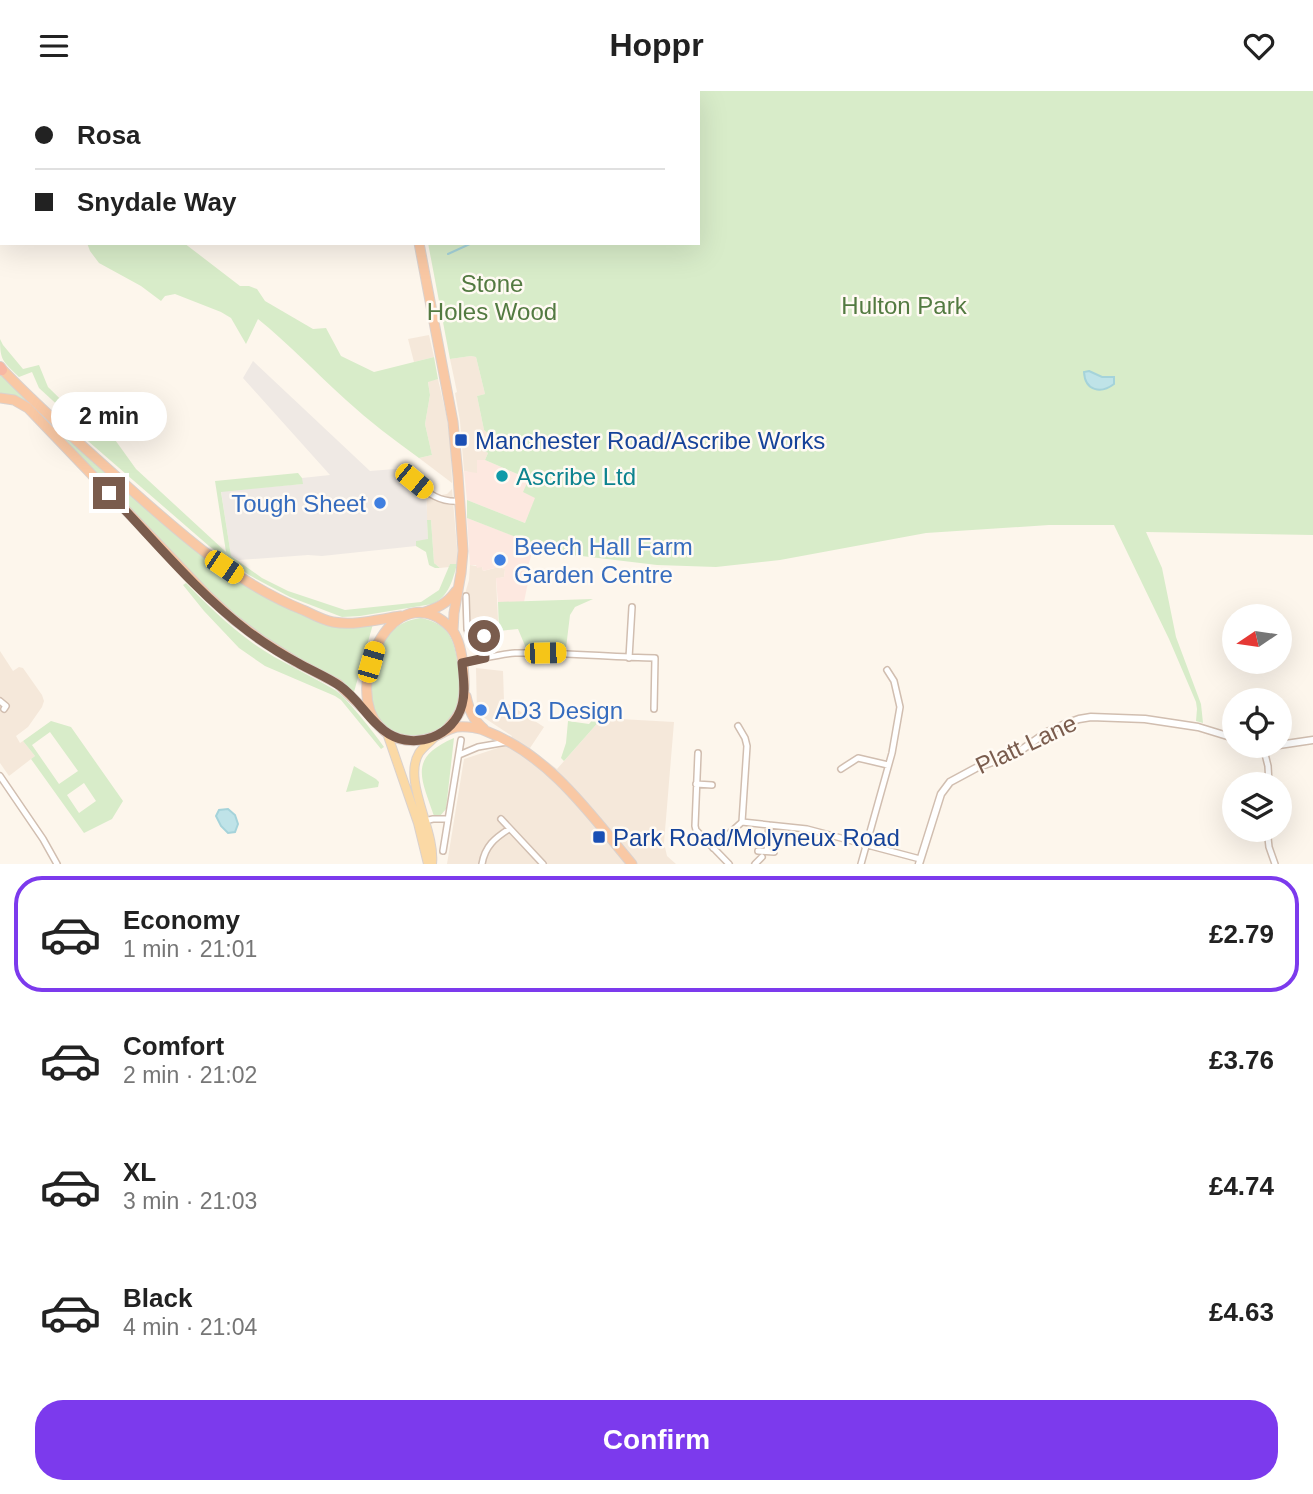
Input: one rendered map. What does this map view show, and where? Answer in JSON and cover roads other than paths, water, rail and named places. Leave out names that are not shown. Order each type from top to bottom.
[{"type":"highway","points":[[419,245],[453,422],[463,551],[453,631],[460,650],[464,697],[459,713],[441,733]]},
{"type":"highway","points":[[1,368],[51,417],[203,551],[244,580],[286,604],[334,622],[350,623],[436,609],[447,602],[459,581]]},
{"type":"highway","points":[[0,398],[21,403],[35,416],[220,608],[248,632],[276,651],[338,684],[387,733],[397,738],[415,741],[466,727],[486,731],[510,742],[554,774],[632,864]]},
{"type":"highway","points":[[420,613],[439,618],[453,631]]},
{"type":"highway","points":[[373,718],[365,688],[375,648],[385,630],[409,615]]},
{"type":"highway","points":[[464,684],[470,711],[475,721],[486,731]]},
{"type":"main road","points":[[387,733],[422,821]]},
{"type":"main road","points":[[430,864],[414,768],[419,752],[441,733]]},
{"type":"street","points":[[414,481],[432,496],[443,501],[460,501]]},
{"type":"street","points":[[466,596],[468,632],[474,637],[498,636]]},
{"type":"street","points":[[629,658],[632,607]]},
{"type":"street","points":[[484,636],[485,658]]},
{"type":"street","points":[[462,663],[503,654],[560,653],[655,658],[654,709]]},
{"type":"street","points":[[860,864],[888,765],[900,707],[894,681],[887,670]]},
{"type":"street","points":[[0,701],[6,706],[4,709]]},
{"type":"street","name":"Platt Lane","points":[[920,861],[941,795],[950,782],[976,768],[1017,753],[1047,733],[1074,720],[1108,716],[1161,721],[1222,734]]},
{"type":"street","points":[[713,848],[742,822],[747,746],[738,726]]},
{"type":"street","points":[[443,851],[461,740]]},
{"type":"street","points":[[1292,743],[1313,740]]},
{"type":"street","points":[[459,755],[478,747],[510,742]]},
{"type":"street","points":[[698,753],[696,830],[729,864]]},
{"type":"street","points":[[841,769],[858,758],[888,765]]},
{"type":"street","points":[[0,776],[57,864]]},
{"type":"street","points":[[696,784],[712,785]]},
{"type":"street","points":[[422,821],[448,819]]},
{"type":"street","points":[[501,819],[543,864]]},
{"type":"street","points":[[742,822],[807,829],[920,861]]},
{"type":"street","points":[[755,864],[762,853],[769,825]]},
{"type":"street","points":[[482,864],[489,846],[509,829]]},
{"type":"street","points":[[1268,842],[1275,864]]},
{"type":"street","points":[[762,853],[774,852]]},
{"type":"water","points":[[1089,371],[1102,377],[1114,377],[1114,384],[1104,389],[1094,389],[1085,378],[1084,372]]},
{"type":"water","points":[[228,809],[235,815],[238,824],[235,832],[228,833],[216,816],[219,810]]},
{"type":"waterway","points":[[448,254],[468,245]]},
{"type":"place","name":"Manchester Road/Ascribe Works","points":[[461,440]]},
{"type":"place","name":"Ascribe Ltd","points":[[502,476]]},
{"type":"place","name":"Tough Sheet","points":[[380,503]]},
{"type":"place","name":"Beech Hall Farm Garden Centre","points":[[500,560]]},
{"type":"place","name":"AD3 Design","points":[[481,710]]},
{"type":"place","name":"Park Road/Molyneux Road","points":[[599,837]]},
{"type":"park label","name":"Stone Holes Wood","points":[[492,297]]},
{"type":"park label","name":"Hulton Park","points":[[904,305]]}]
